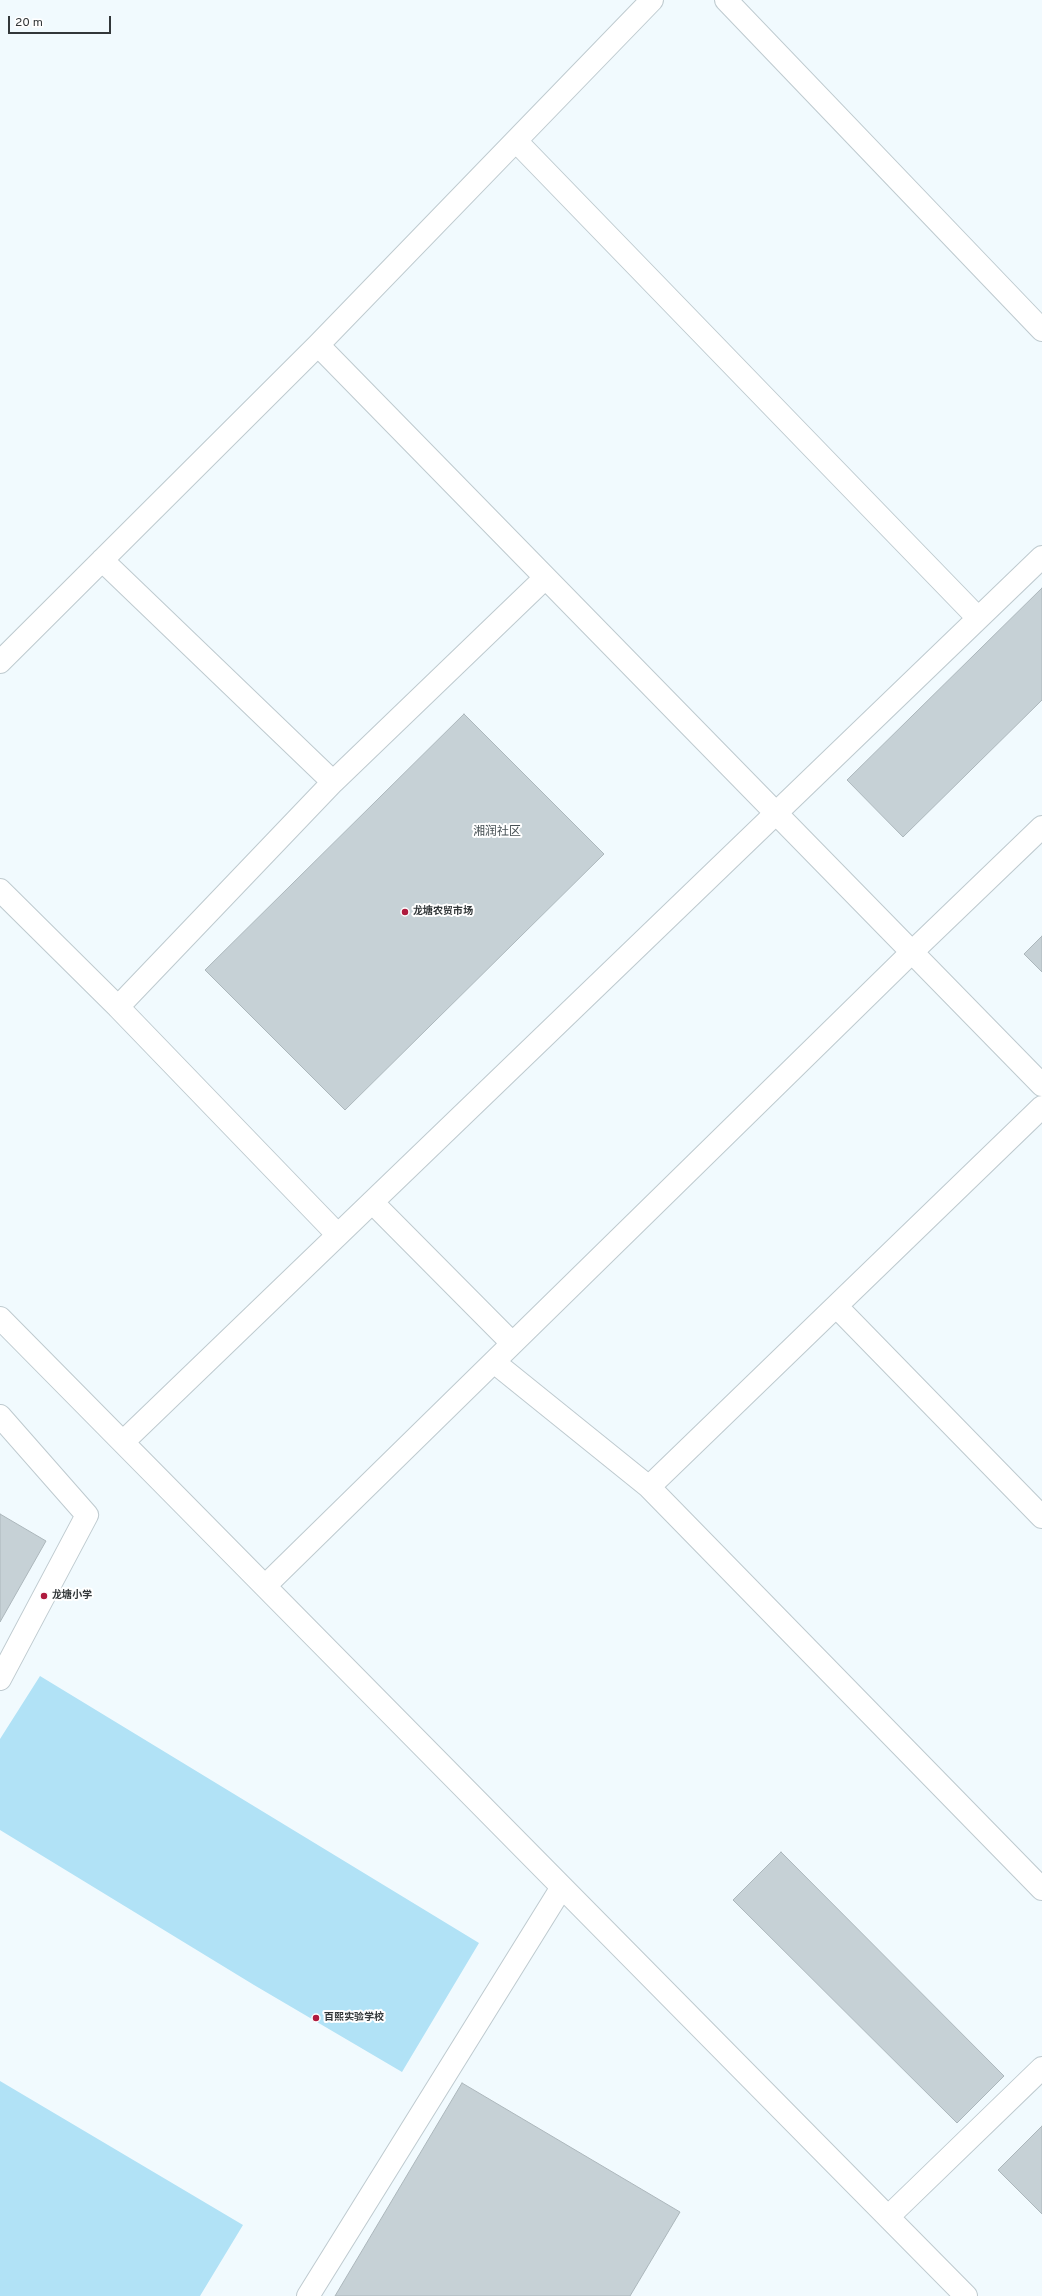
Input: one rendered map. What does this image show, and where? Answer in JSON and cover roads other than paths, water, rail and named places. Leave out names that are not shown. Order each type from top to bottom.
[{"type":"street","points":[[0,662],[318,345],[652,0]]},
{"type":"street","points":[[726,0],[1042,330]]},
{"type":"street","points":[[516,141],[978,618]]},
{"type":"street","points":[[318,345],[1042,1085]]},
{"type":"street","points":[[123,1442],[1042,557]]},
{"type":"street","points":[[102,560],[333,782]]},
{"type":"street","points":[[118,1007],[333,782],[545,578]]},
{"type":"street","points":[[265,1586],[912,952],[1042,827]]},
{"type":"street","points":[[0,890],[118,1007],[338,1235]]},
{"type":"street","points":[[649,1487],[1042,1107]]},
{"type":"street","points":[[372,1202],[512,1343]]},
{"type":"street","points":[[836,1306],[1042,1517]]},
{"type":"street","points":[[0,1318],[966,2296]]},
{"type":"street","points":[[494,1362],[649,1487],[1042,1889]]},
{"type":"street","points":[[0,1416],[87,1515],[0,1679]]},
{"type":"street","points":[[308,2296],[562,1887]]},
{"type":"street","points":[[888,2217],[1042,2068]]},
{"type":"place","name":"龙塘农贸市场","points":[[405,912]]},
{"type":"place","name":"龙塘小学","points":[[44,1596]]},
{"type":"place","name":"百熙实验学校","points":[[316,2018]]},
{"type":"district","name":"湘润社区","points":[[497,833]]}]
